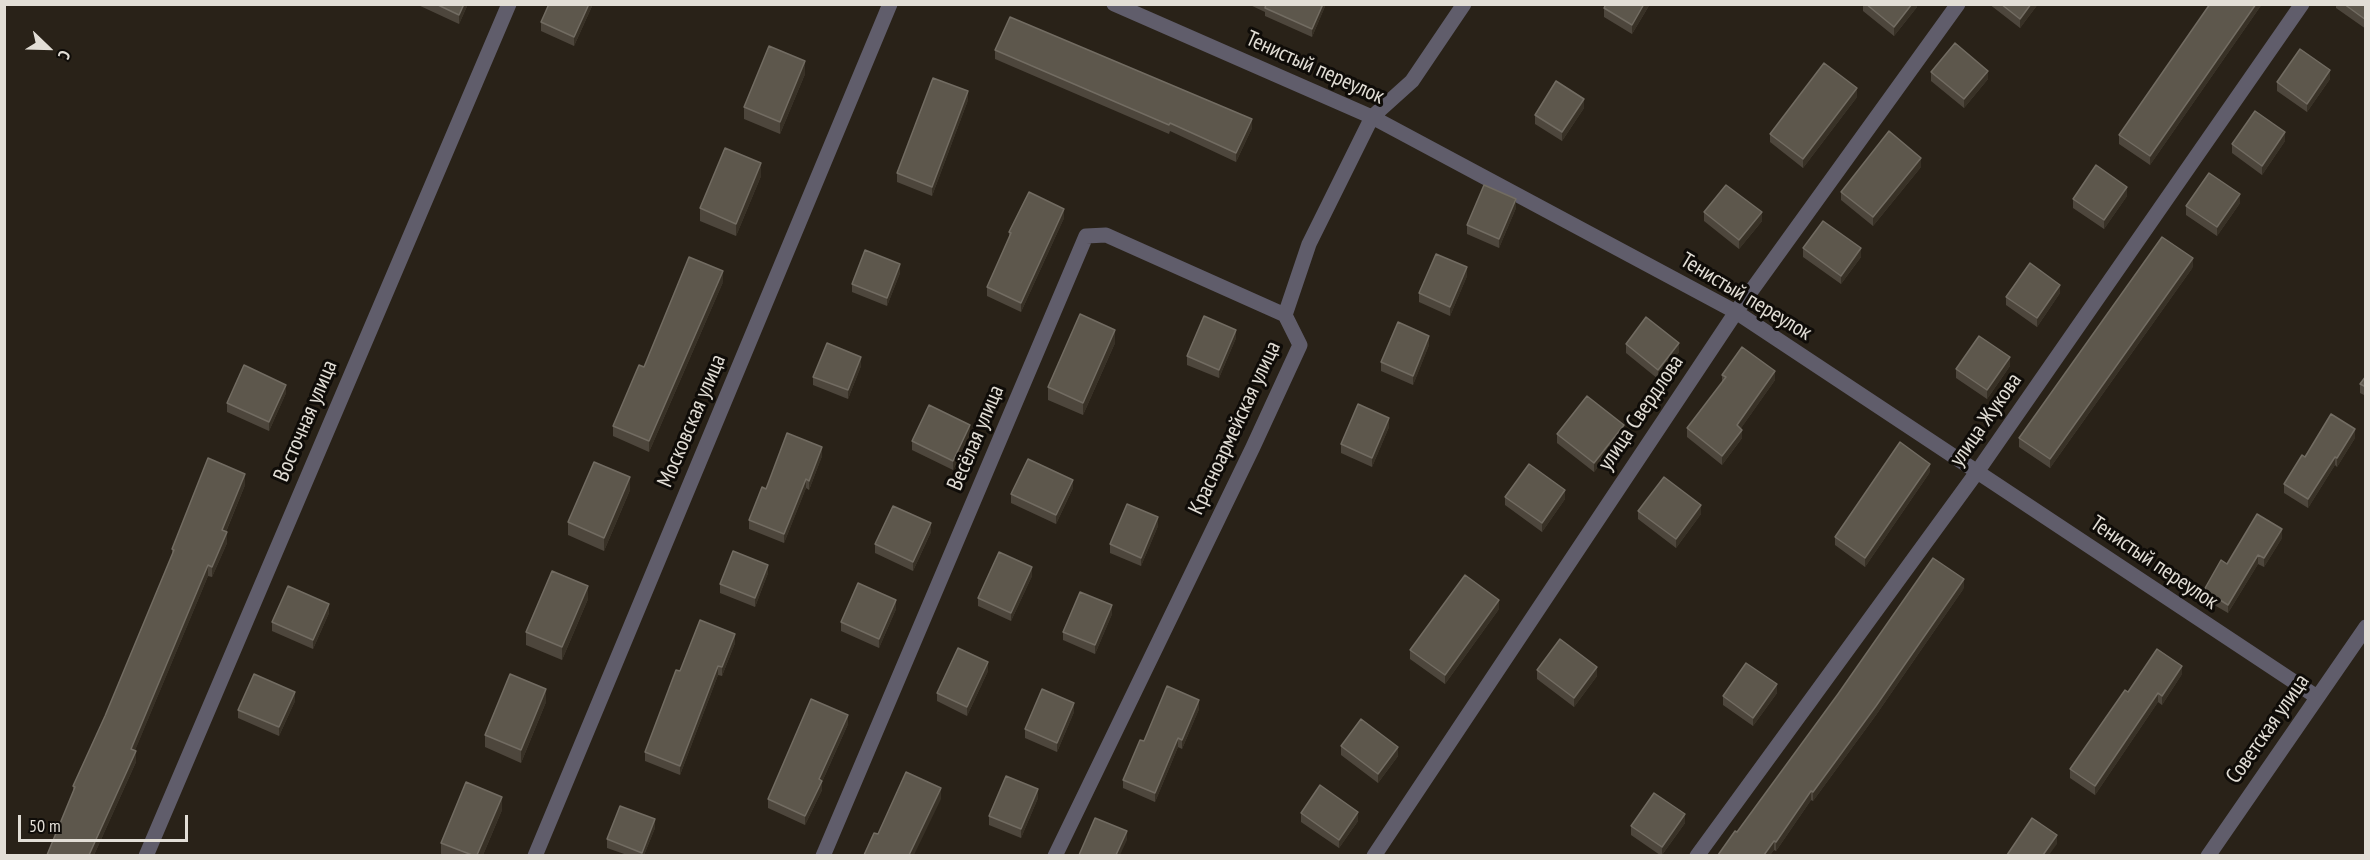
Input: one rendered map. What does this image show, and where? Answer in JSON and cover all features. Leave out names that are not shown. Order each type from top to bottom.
[{"type":"street","name":"Восточная улица","points":[[146,855],[508,4]]},
{"type":"street","name":"Московская улица","points":[[535,855],[890,4]]},
{"type":"street","name":"Тенистый переулок","points":[[1114,4],[1372,117],[1736,312],[2317,697]]},
{"type":"street","name":"Красноармейская улица","points":[[1055,855],[1253,447],[1300,345],[1285,315],[1309,244],[1372,117],[1412,81],[1464,4]]},
{"type":"street","name":"улица Свердлова","points":[[1374,855],[1736,312],[1958,4]]},
{"type":"street","name":"улица Жукова","points":[[1697,855],[1977,472],[2302,4]]},
{"type":"street","name":"Весёлая улица","points":[[823,855],[1086,236],[1106,235],[1285,315]]},
{"type":"street","name":"Советская улица","points":[[2208,855],[2366,627]]},
{"type":"building","points":[[436,4],[464,4],[459,15]]},
{"type":"building","points":[[549,4],[589,4],[574,37],[541,22]]},
{"type":"building","points":[[1266,4],[1323,4],[1312,29],[1265,8]]},
{"type":"building","points":[[1606,4],[1644,4],[1632,25],[1604,8]]},
{"type":"building","points":[[1866,4],[1912,4],[1894,27]]},
{"type":"building","points":[[2001,4],[2031,4],[2020,19]]},
{"type":"building","points":[[2210,4],[2256,4],[2150,156],[2119,135]]},
{"type":"building","points":[[2344,4],[2366,4],[2366,20]]},
{"type":"building","points":[[1010,17],[1252,119],[1236,153],[995,50]]},
{"type":"building","points":[[1955,43],[1988,71],[1964,99],[1931,72]]},
{"type":"building","points":[[769,46],[805,61],[780,122],[744,107]]},
{"type":"building","points":[[2300,49],[2330,70],[2307,104],[2277,82]]},
{"type":"building","points":[[1824,63],[1857,88],[1803,159],[1770,134]]},
{"type":"building","points":[[933,78],[968,91],[932,187],[897,173]]},
{"type":"building","points":[[1556,81],[1584,99],[1562,132],[1535,115]]},
{"type":"building","points":[[2255,111],[2285,132],[2262,166],[2232,144]]},
{"type":"building","points":[[1889,131],[1921,158],[1873,217],[1841,192]]},
{"type":"building","points":[[725,148],[761,163],[736,224],[700,208]]},
{"type":"building","points":[[2096,165],[2127,187],[2104,220],[2073,199]]},
{"type":"building","points":[[2209,173],[2240,194],[2217,227],[2186,206]]},
{"type":"building","points":[[1484,185],[1516,199],[1499,239],[1467,225]]},
{"type":"building","points":[[1726,185],[1762,212],[1739,240],[1704,212]]},
{"type":"building","points":[[1029,192],[1064,209],[1021,303],[987,287],[1011,233],[1009,232]]},
{"type":"building","points":[[1823,221],[1861,248],[1841,276],[1803,248]]},
{"type":"building","points":[[2162,237],[2193,258],[2050,459],[2019,438]]},
{"type":"building","points":[[865,250],[900,264],[887,298],[852,284]]},
{"type":"building","points":[[1436,254],[1467,267],[1450,307],[1419,293]]},
{"type":"building","points":[[689,257],[723,271],[649,441],[613,426],[639,365],[644,367]]},
{"type":"building","points":[[2030,263],[2060,285],[2037,318],[2006,297]]},
{"type":"building","points":[[1080,314],[1115,330],[1083,403],[1048,387]]},
{"type":"building","points":[[1204,316],[1236,330],[1219,370],[1187,356]]},
{"type":"building","points":[[1646,317],[1679,343],[1658,370],[1626,344]]},
{"type":"building","points":[[1398,322],[1429,336],[1413,376],[1381,362]]},
{"type":"building","points":[[1979,336],[2010,357],[1987,390],[1956,369]]},
{"type":"building","points":[[827,343],[861,357],[848,390],[813,377]]},
{"type":"building","points":[[1742,347],[1775,371],[1737,425],[1742,430],[1722,456],[1687,428],[1726,377],[1722,375]]},
{"type":"building","points":[[244,365],[286,385],[269,422],[227,403]]},
{"type":"building","points":[[2366,376],[2366,387],[2360,384]]},
{"type":"building","points":[[1587,396],[1624,425],[1594,463],[1557,434]]},
{"type":"building","points":[[1358,404],[1389,418],[1372,458],[1341,444]]},
{"type":"building","points":[[929,405],[970,425],[953,461],[912,441]]},
{"type":"building","points":[[2331,414],[2355,429],[2308,499],[2284,484],[2302,455],[2305,457]]},
{"type":"building","points":[[787,433],[822,447],[809,481],[806,479],[784,534],[749,520],[762,487],[766,489]]},
{"type":"building","points":[[1900,442],[1930,464],[1865,558],[1835,537]]},
{"type":"building","points":[[208,458],[245,474],[222,530],[227,532],[212,567],[208,565],[131,749],[136,751],[89,855],[47,855],[75,787],[73,786],[105,716],[174,550],[172,549]]},
{"type":"building","points":[[1028,459],[1073,480],[1056,515],[1011,494]]},
{"type":"building","points":[[594,462],[630,477],[604,538],[568,522]]},
{"type":"building","points":[[1529,464],[1565,490],[1542,523],[1505,497]]},
{"type":"building","points":[[1664,477],[1701,505],[1676,539],[1638,511]]},
{"type":"building","points":[[1127,504],[1158,517],[1141,558],[1110,544]]},
{"type":"building","points":[[893,506],[931,523],[913,562],[875,544]]},
{"type":"building","points":[[2257,514],[2282,529],[2264,558],[2258,555],[2228,605],[2204,590],[2221,560],[2227,564]]},
{"type":"building","points":[[733,551],[768,565],[755,598],[720,584]]},
{"type":"building","points":[[999,552],[1032,567],[1011,613],[978,598]]},
{"type":"building","points":[[1933,558],[1964,579],[1876,706],[1764,855],[1718,855],[1838,694]]},
{"type":"building","points":[[552,571],[588,586],[562,647],[526,632]]},
{"type":"building","points":[[1465,575],[1499,600],[1445,675],[1410,650]]},
{"type":"building","points":[[858,583],[896,600],[879,639],[841,622]]},
{"type":"building","points":[[288,586],[329,604],[313,640],[272,622]]},
{"type":"building","points":[[1080,592],[1112,605],[1095,645],[1063,632]]},
{"type":"building","points":[[700,620],[735,634],[722,667],[718,666],[680,766],[645,752],[676,670],[680,671]]},
{"type":"building","points":[[1560,639],[1597,667],[1574,698],[1537,670]]},
{"type":"building","points":[[958,648],[988,662],[967,707],[937,693]]},
{"type":"building","points":[[2157,649],[2182,666],[2162,696],[2158,693],[2095,786],[2070,769],[2125,690],[2128,692]]},
{"type":"building","points":[[1746,663],[1777,684],[1753,718],[1723,696]]},
{"type":"building","points":[[254,674],[295,692],[279,727],[238,710]]},
{"type":"building","points":[[510,674],[546,689],[521,750],[485,735]]},
{"type":"building","points":[[1167,686],[1199,700],[1182,740],[1178,738],[1155,793],[1123,780],[1140,740],[1144,741]]},
{"type":"building","points":[[1042,689],[1074,703],[1057,743],[1025,729]]},
{"type":"building","points":[[811,699],[848,715],[819,779],[822,781],[805,816],[768,799]]},
{"type":"building","points":[[1361,719],[1398,747],[1378,774],[1341,746]]},
{"type":"building","points":[[906,772],[941,788],[909,855],[864,855],[874,833],[878,834]]},
{"type":"building","points":[[1006,776],[1038,789],[1021,829],[989,816]]},
{"type":"building","points":[[466,782],[502,797],[477,855],[441,843]]},
{"type":"building","points":[[1320,785],[1358,812],[1339,840],[1301,813]]},
{"type":"building","points":[[1654,793],[1685,814],[1662,847],[1631,826]]},
{"type":"building","points":[[620,806],[655,819],[642,853],[607,839]]},
{"type":"building","points":[[1095,818],[1127,831],[1116,855],[1079,855]]},
{"type":"building","points":[[2032,818],[2057,835],[2043,855],[2007,855]]}]
